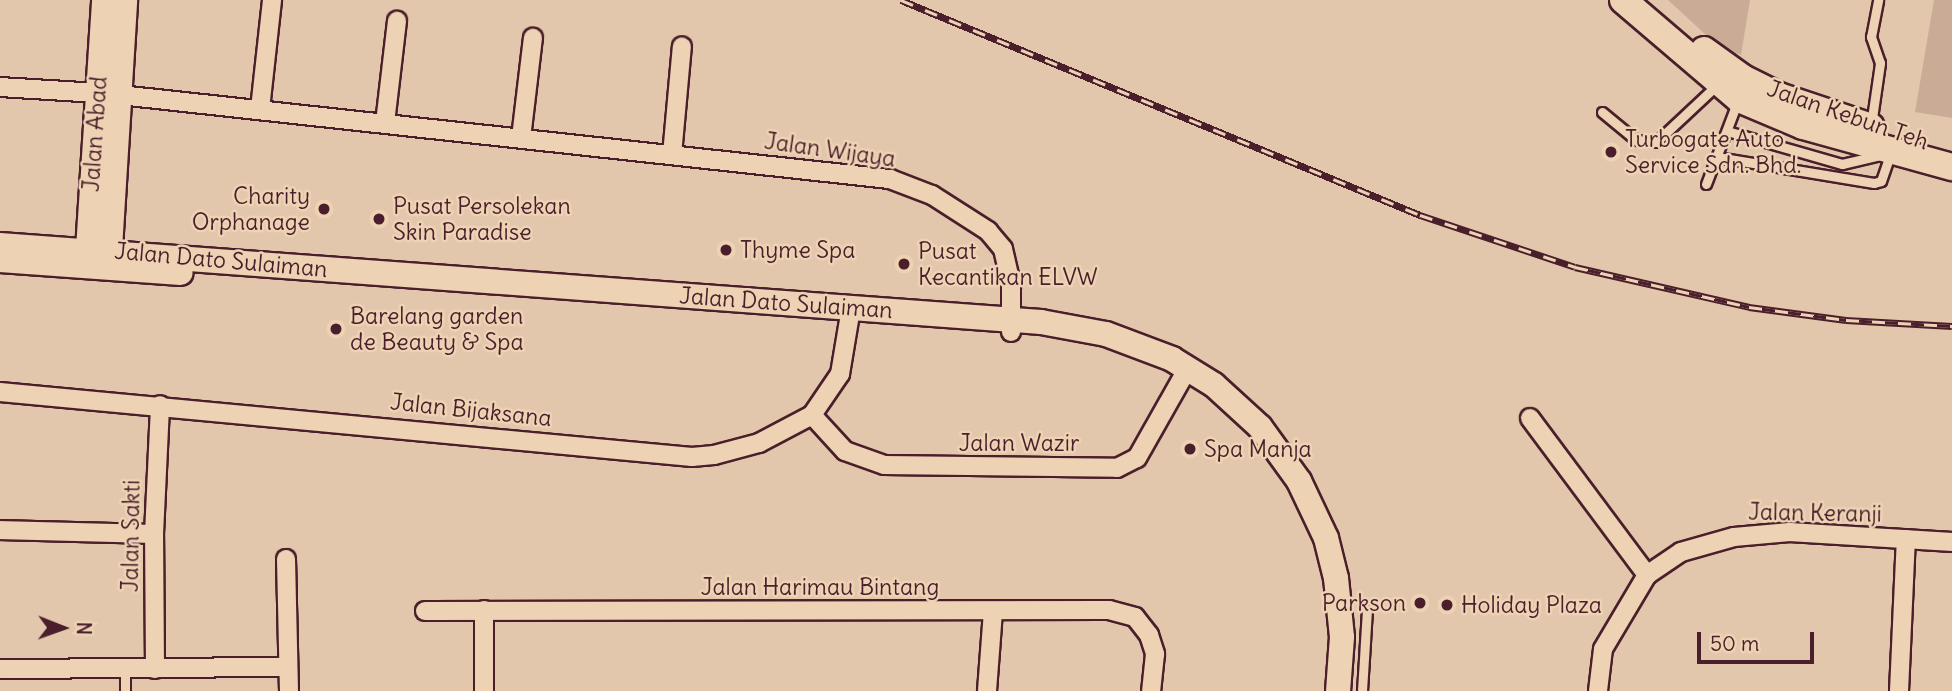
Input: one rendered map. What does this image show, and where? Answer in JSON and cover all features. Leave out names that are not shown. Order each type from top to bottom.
[{"type":"main road","name":"Jalan Kebun Teh","points":[[1623,0],[1769,114],[1952,167]]},
{"type":"main road","name":"Jalan Kebun Teh","points":[[1647,0],[1733,87],[1952,149]]},
{"type":"street","name":"Jalan Abad","points":[[98,259],[109,94],[104,0]]},
{"type":"street","points":[[109,94],[125,0]]},
{"type":"street","points":[[260,109],[272,0]]},
{"type":"street","points":[[385,123],[397,21]]},
{"type":"street","points":[[521,138],[533,38]]},
{"type":"street","points":[[672,155],[682,46]]},
{"type":"street","name":"Jalan Wijaya","points":[[0,87],[109,94],[260,109],[890,179],[932,195],[970,217],[1003,249],[1012,326]]},
{"type":"street","name":"Jalan Dato Sulaiman","points":[[0,245],[98,259],[1012,326],[1106,348],[1185,375],[1224,393],[1260,428],[1311,502],[1336,578],[1342,637],[1338,691]]},
{"type":"street","name":"Jalan Dato Sulaiman","points":[[0,260],[98,259]]},
{"type":"street","name":"Jalan Bijaksana","points":[[0,392],[692,457],[760,443],[812,415],[840,374],[851,314]]},
{"type":"street","name":"Jalan Dato Sulaiman","points":[[1185,375],[1240,429],[1273,468],[1309,533],[1324,592],[1324,691]]},
{"type":"street","name":"Jalan Wazir","points":[[812,415],[845,451],[884,465],[1117,468],[1137,458],[1185,375]]},
{"type":"street","name":"Jalan Sakti","points":[[155,669],[154,534],[160,405]]},
{"type":"street","points":[[1530,418],[1647,575]]},
{"type":"street","points":[[0,530],[154,534]]},
{"type":"street","name":"Jalan Keranji","points":[[1598,691],[1603,649],[1647,575],[1681,552],[1734,537],[1790,532],[1952,542]]},
{"type":"street","points":[[1899,691],[1906,539]]},
{"type":"street","points":[[286,559],[289,691]]},
{"type":"street","points":[[484,610],[484,691]]},
{"type":"street","name":"Jalan Harimau Bintang","points":[[425,611],[1109,610],[1135,617],[1149,635],[1155,654],[1151,691]]},
{"type":"street","points":[[987,691],[993,612]]},
{"type":"street","points":[[0,669],[288,667]]},
{"type":"lane","points":[[1878,0],[1871,37],[1881,63],[1871,127],[1891,150]]},
{"type":"lane","points":[[1602,112],[1636,140],[1656,142],[1733,87]]},
{"type":"lane","points":[[1706,184],[1727,131],[1733,87]]},
{"type":"lane","points":[[1727,131],[1842,164],[1891,150]]},
{"type":"lane","points":[[1717,157],[1874,183],[1881,181],[1891,150]]},
{"type":"lane","points":[[1362,691],[1367,610]]},
{"type":"lane","points":[[125,669],[125,691]]},
{"type":"shaded area","points":[[1668,0],[1750,0],[1741,55],[1718,46]]},
{"type":"shaded area","points":[[1934,0],[1952,0],[1952,118],[1915,112]]},
{"type":"railway","points":[[901,0],[1420,215],[1575,267],[1749,307],[1846,320],[1952,326]]},
{"type":"place","name":"Turbogate Auto Service Sdn. Bhd.","points":[[1611,152]]},
{"type":"place","name":"Charity Orphanage","points":[[324,209]]},
{"type":"place","name":"Pusat Persolekan Skin Paradise","points":[[379,219]]},
{"type":"place","name":"Thyme Spa","points":[[726,250]]},
{"type":"place","name":"Pusat Kecantikan ELVW","points":[[904,264]]},
{"type":"place","name":"Barelang garden de Beauty & Spa","points":[[336,329]]},
{"type":"place","name":"Spa Manja","points":[[1190,449]]},
{"type":"place","name":"Parkson","points":[[1420,603]]},
{"type":"place","name":"Holiday Plaza","points":[[1447,605]]}]
